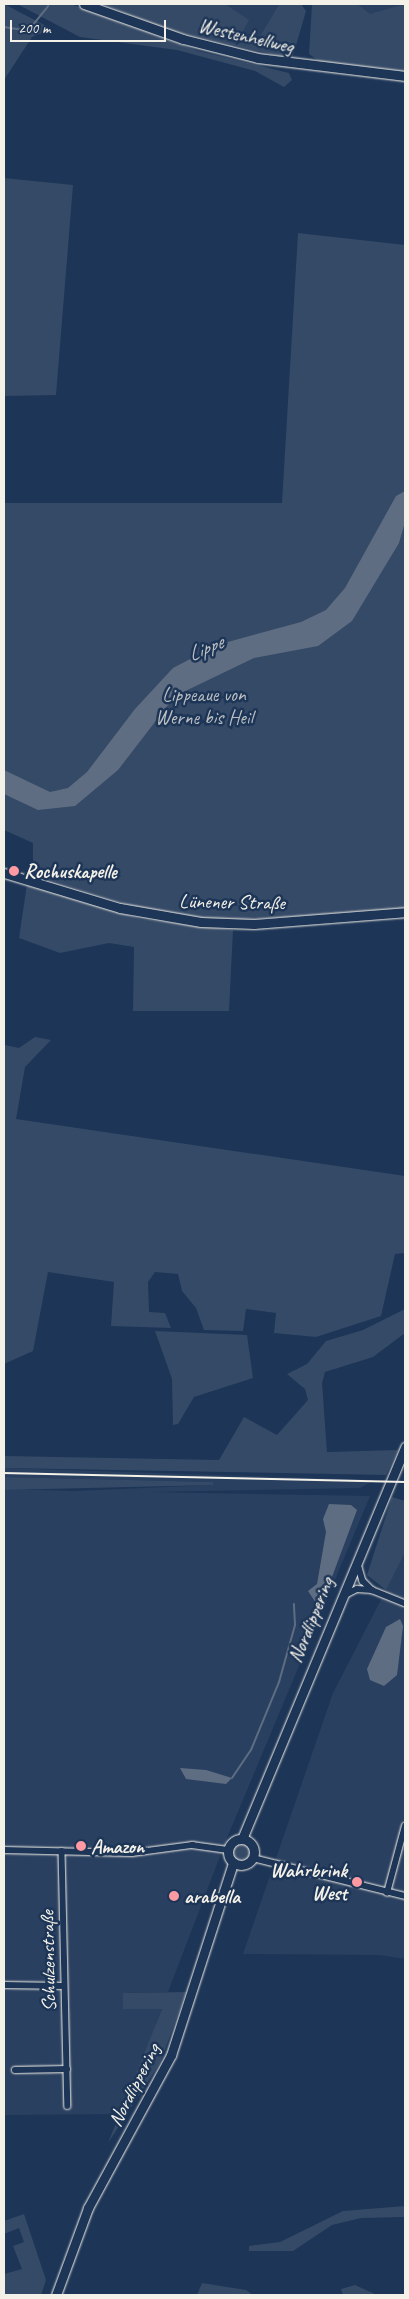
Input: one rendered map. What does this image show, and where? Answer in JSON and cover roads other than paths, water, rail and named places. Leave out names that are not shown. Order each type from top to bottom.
[{"type":"main road","name":"Westenhellweg","points":[[84,4],[182,39],[258,58],[405,76]]},
{"type":"main road","name":"Lünener Straße","points":[[4,873],[120,908],[201,922],[262,923],[405,912]]},
{"type":"main road","name":"Nordlippering","points":[[246,1840],[337,1603],[405,1447]]},
{"type":"main road","points":[[246,1840],[253,1858],[237,1864],[228,1850],[246,1840]]},
{"type":"main road","name":"Nordlippering","points":[[56,2295],[88,2208],[171,2055],[237,1864]]},
{"type":"street","points":[[360,1548],[359,1573],[372,1590]]},
{"type":"street","points":[[337,1603],[350,1591],[372,1590],[405,1603]]},
{"type":"street","points":[[387,1893],[405,1826]]},
{"type":"street","points":[[4,1850],[142,1852],[192,1845],[228,1850]]},
{"type":"street","name":"Schulzenstraße","points":[[62,1851],[68,2106]]},
{"type":"street","points":[[253,1858],[405,1896]]},
{"type":"street","points":[[4,1985],[64,1986]]},
{"type":"street","points":[[15,2070],[67,2070]]},
{"type":"waterway","points":[[4,27],[28,31],[48,6]]},
{"type":"waterway","points":[[232,1778],[251,1750],[279,1682],[295,1625],[294,1604]]},
{"type":"railway","points":[[4,1473],[405,1482]]},
{"type":"place","name":"Rochuskapelle","points":[[14,871]]},
{"type":"place","name":"Amazon","points":[[81,1846]]},
{"type":"place","name":"Wahrbrink West","points":[[357,1882]]},
{"type":"place","name":"arabella","points":[[174,1896]]},
{"type":"water label","name":"Lippe","points":[[205,648]]},
{"type":"park label","name":"Lippeaue von Werne bis Heil","points":[[204,706]]}]
